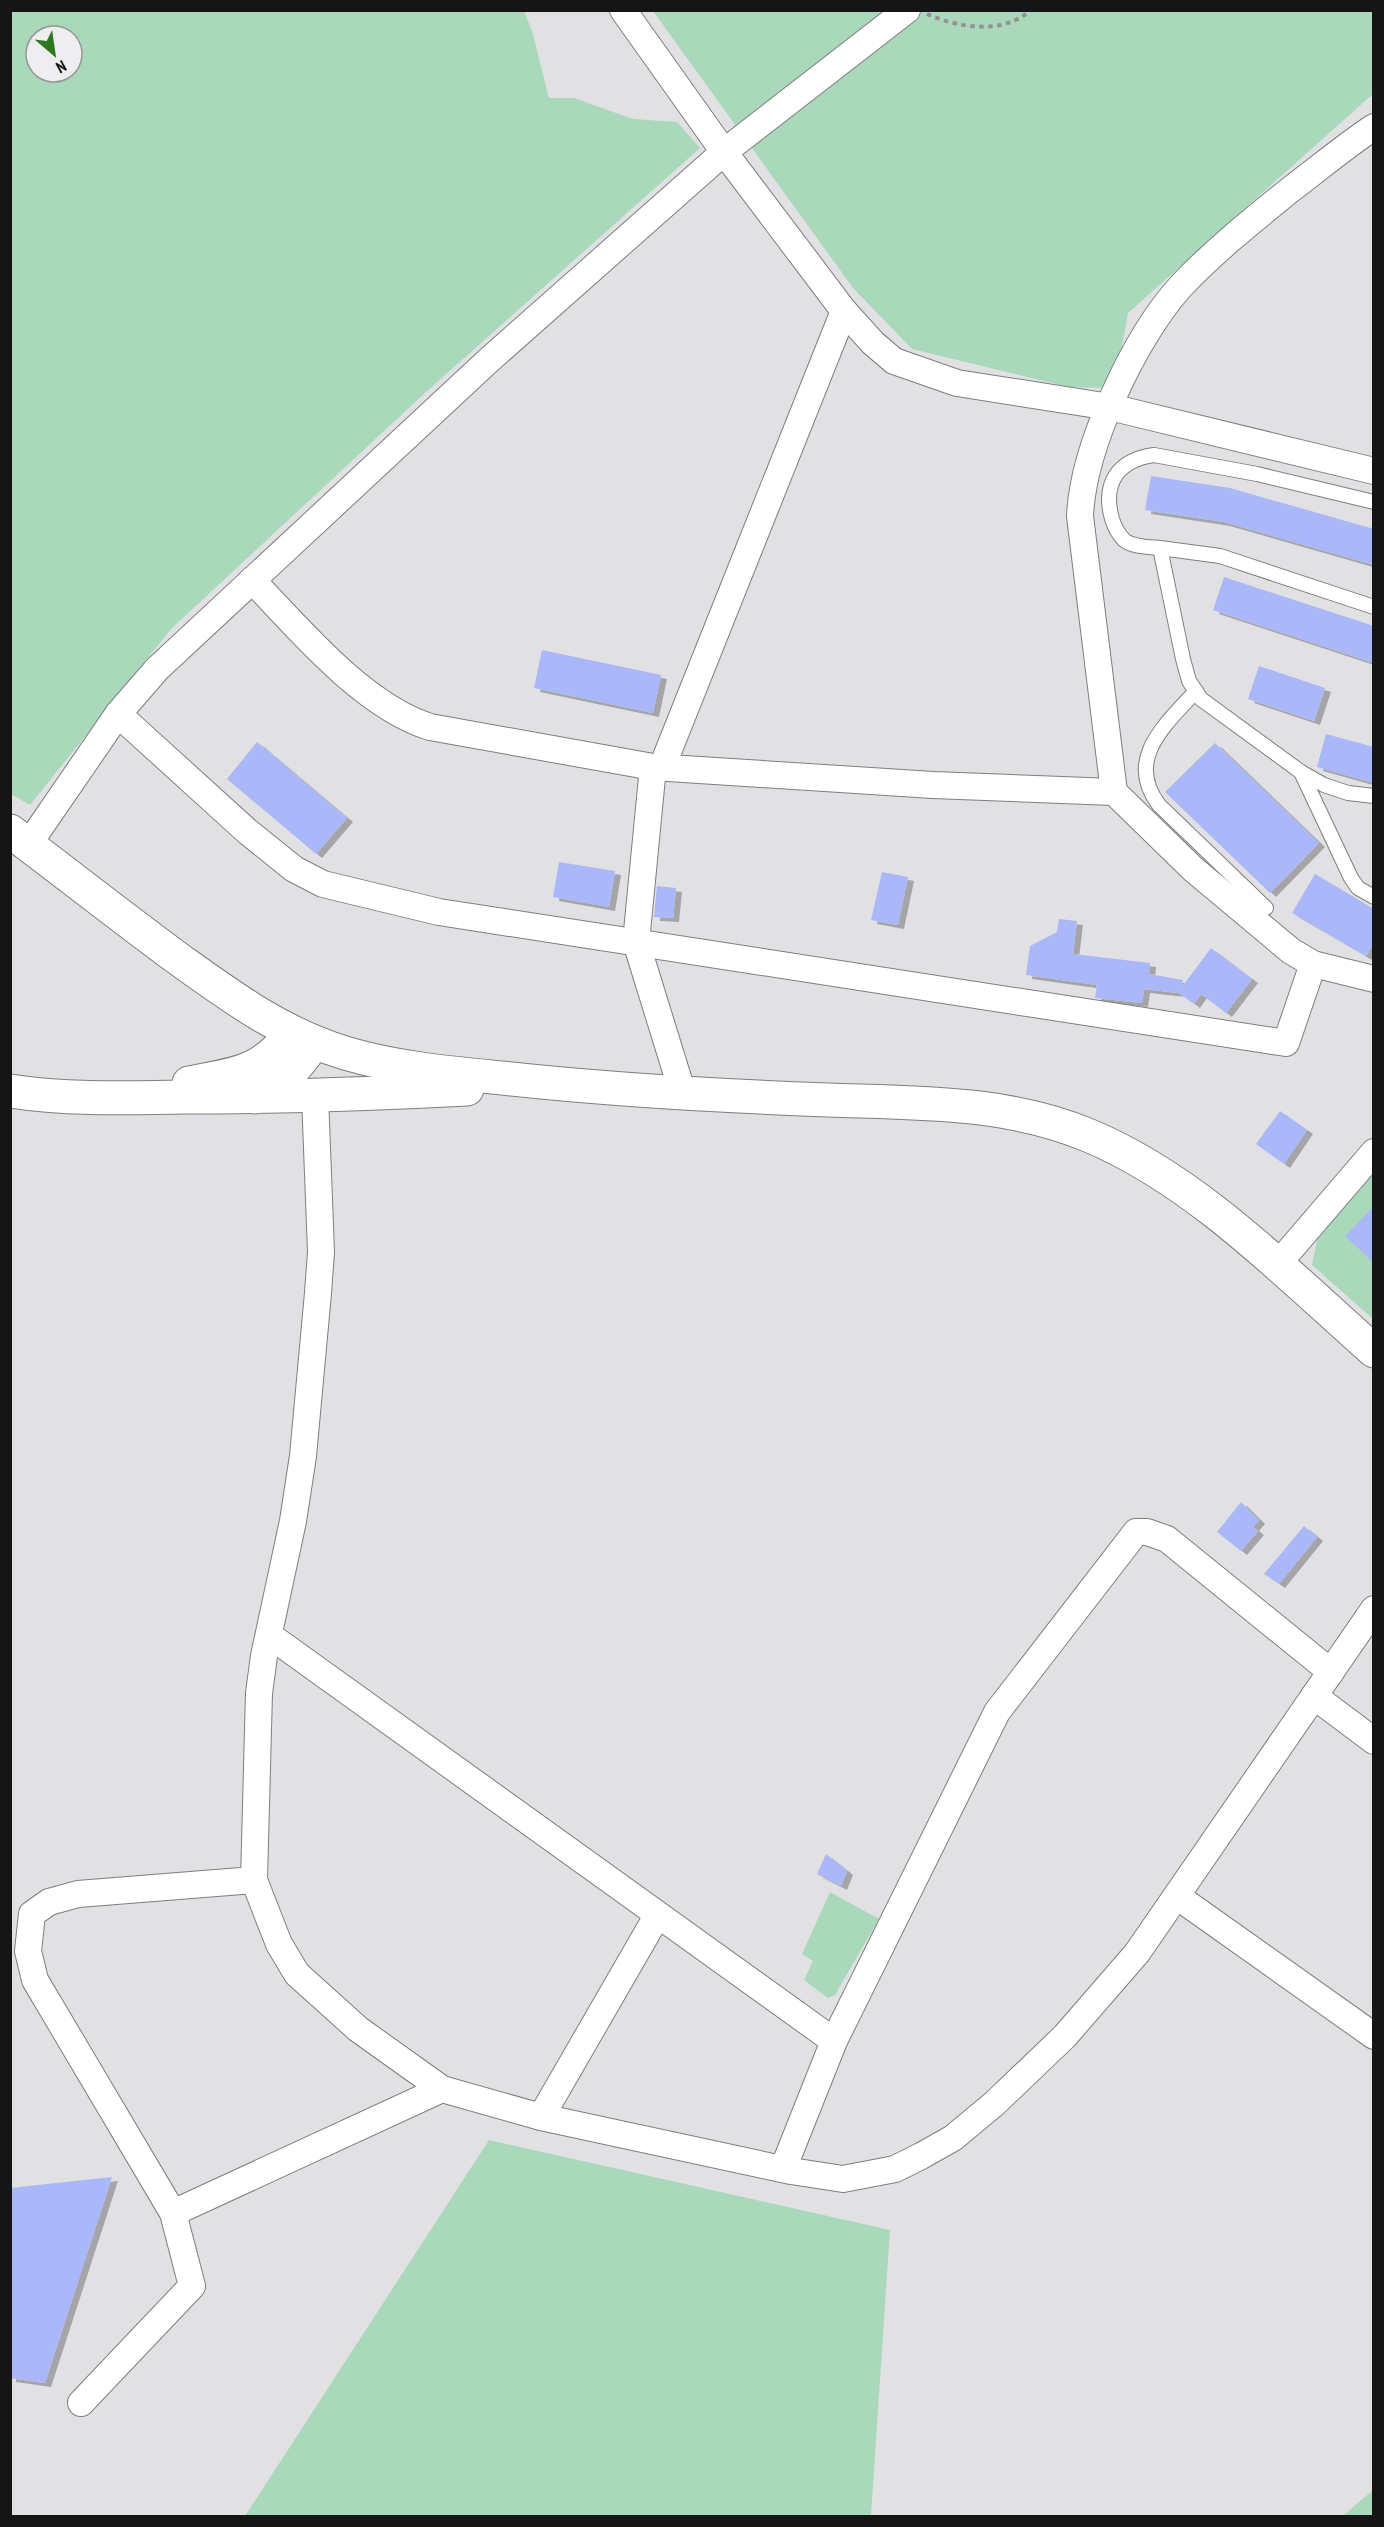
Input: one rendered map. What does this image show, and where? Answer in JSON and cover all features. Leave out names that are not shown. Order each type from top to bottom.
[{"type":"main road","points":[[20,838],[215,985],[268,1021],[303,1038],[347,1054],[395,1064],[559,1085],[683,1094],[925,1103],[990,1109],[1045,1120],[1090,1136],[1147,1165],[1193,1196],[1277,1265],[1374,1351]]},
{"type":"main road","points":[[255,1097],[283,1081],[297,1067],[303,1038]]},
{"type":"main road","points":[[123,1097],[239,1073],[265,1062],[303,1038]]},
{"type":"main road","points":[[10,1091],[44,1096],[255,1097],[559,1085]]},
{"type":"street","points":[[623,10],[724,152],[844,311],[873,343],[894,361],[921,372],[957,382],[1110,406],[1374,471]]},
{"type":"street","points":[[20,838],[118,714],[157,669],[252,580],[489,360],[724,152],[907,10]]},
{"type":"street","points":[[1374,127],[1262,213],[1180,287],[1157,318],[1110,406],[1085,472],[1080,516],[1114,792],[1193,869],[1291,951],[1313,964],[1374,979]]},
{"type":"street","points":[[683,1094],[636,942],[657,767],[844,311]]},
{"type":"street","points":[[252,580],[314,644],[381,704],[406,719],[430,727],[657,767],[933,785],[1114,792]]},
{"type":"street","points":[[118,714],[248,832],[294,869],[323,884],[439,912],[1286,1043],[1313,964]]},
{"type":"street","points":[[315,1096],[321,1252],[318,1293],[303,1456],[293,1521],[259,1693],[254,1880],[279,1944],[297,1974],[358,2029],[442,2089],[541,2117],[783,2169],[843,2178],[895,2169],[953,2138],[995,2103],[1065,2036],[1137,1953],[1178,1897],[1374,1609]]},
{"type":"street","points":[[1277,1265],[1374,1152]]},
{"type":"street","points":[[783,2169],[834,2041],[997,1712],[1136,1532],[1147,1532],[1167,1539],[1331,1672]]},
{"type":"street","points":[[269,1635],[834,2041]]},
{"type":"street","points":[[1314,1696],[1374,1741]]},
{"type":"street","points":[[81,2403],[192,2286],[173,2213],[35,1980],[28,1951],[32,1914],[49,1902],[78,1894],[254,1880]]},
{"type":"street","points":[[1178,1897],[1374,2036]]},
{"type":"street","points":[[541,2117],[657,1916]]},
{"type":"street","points":[[173,2213],[442,2089]]},
{"type":"lane","points":[[1374,502],[1257,474],[1154,455],[1137,458],[1120,470],[1110,484],[1108,504],[1114,524],[1124,540],[1138,545],[1220,556],[1374,607]]},
{"type":"lane","points":[[1160,548],[1189,681],[1202,699],[1301,771],[1324,785],[1348,793],[1374,796]]},
{"type":"lane","points":[[1196,691],[1155,736],[1147,754],[1149,788],[1159,805],[1266,908]]},
{"type":"lane","points":[[1301,771],[1351,878],[1358,888],[1374,897]]},
{"type":"path","points":[[918,10],[959,24],[997,27],[1017,22],[1031,10]]},
{"type":"green space","points":[[11,11],[524,11],[533,34],[549,98],[574,98],[633,119],[677,122],[700,148],[426,392],[171,629],[30,805],[11,794]]},
{"type":"green space","points":[[653,11],[1373,11],[1373,94],[1128,313],[1119,363],[1106,388],[1069,387],[912,349],[853,288]]},
{"type":"green space","points":[[1373,1168],[1373,1319],[1312,1265],[1317,1240],[1358,1182]]},
{"type":"green space","points":[[830,1892],[879,1919],[835,1995],[828,1998],[804,1980],[813,1961],[802,1954]]},
{"type":"green space","points":[[489,2140],[890,2230],[871,2516],[245,2516]]},
{"type":"green space","points":[[1373,2490],[1373,2516],[1343,2516]]},
{"type":"building","points":[[1151,476],[1230,488],[1374,529],[1374,565],[1224,522],[1145,510]]},
{"type":"building","points":[[1224,577],[1374,626],[1374,663],[1213,610]]},
{"type":"building","points":[[542,650],[661,675],[653,713],[534,688]]},
{"type":"building","points":[[1259,666],[1325,688],[1314,721],[1248,699]]},
{"type":"building","points":[[1326,734],[1374,747],[1374,783],[1317,767]]},
{"type":"building","points":[[257,742],[347,818],[316,854],[227,779]]},
{"type":"building","points":[[1215,743],[1319,843],[1270,893],[1165,792]]},
{"type":"building","points":[[559,862],[615,871],[609,907],[553,897]]},
{"type":"building","points":[[882,872],[908,877],[898,925],[871,920]]},
{"type":"building","points":[[1315,874],[1374,909],[1374,943],[1366,956],[1292,913]]},
{"type":"building","points":[[657,886],[676,888],[673,918],[654,917]]},
{"type":"building","points":[[1059,919],[1077,921],[1073,954],[1150,963],[1149,974],[1183,980],[1182,987],[1211,948],[1252,979],[1226,1013],[1201,994],[1194,1004],[1179,993],[1144,989],[1142,1003],[1095,998],[1097,985],[1026,975],[1030,946],[1057,932]]},
{"type":"building","points":[[1280,1111],[1307,1130],[1284,1164],[1256,1144]]},
{"type":"building","points":[[1374,1206],[1374,1263],[1345,1236]]},
{"type":"building","points":[[1241,1502],[1259,1520],[1253,1527],[1258,1531],[1241,1551],[1217,1532]]},
{"type":"building","points":[[1304,1526],[1317,1537],[1279,1584],[1264,1574]]},
{"type":"building","points":[[826,1854],[847,1871],[841,1886],[817,1874]]},
{"type":"building","points":[[112,2177],[45,2383],[10,2378],[10,2188]]}]
